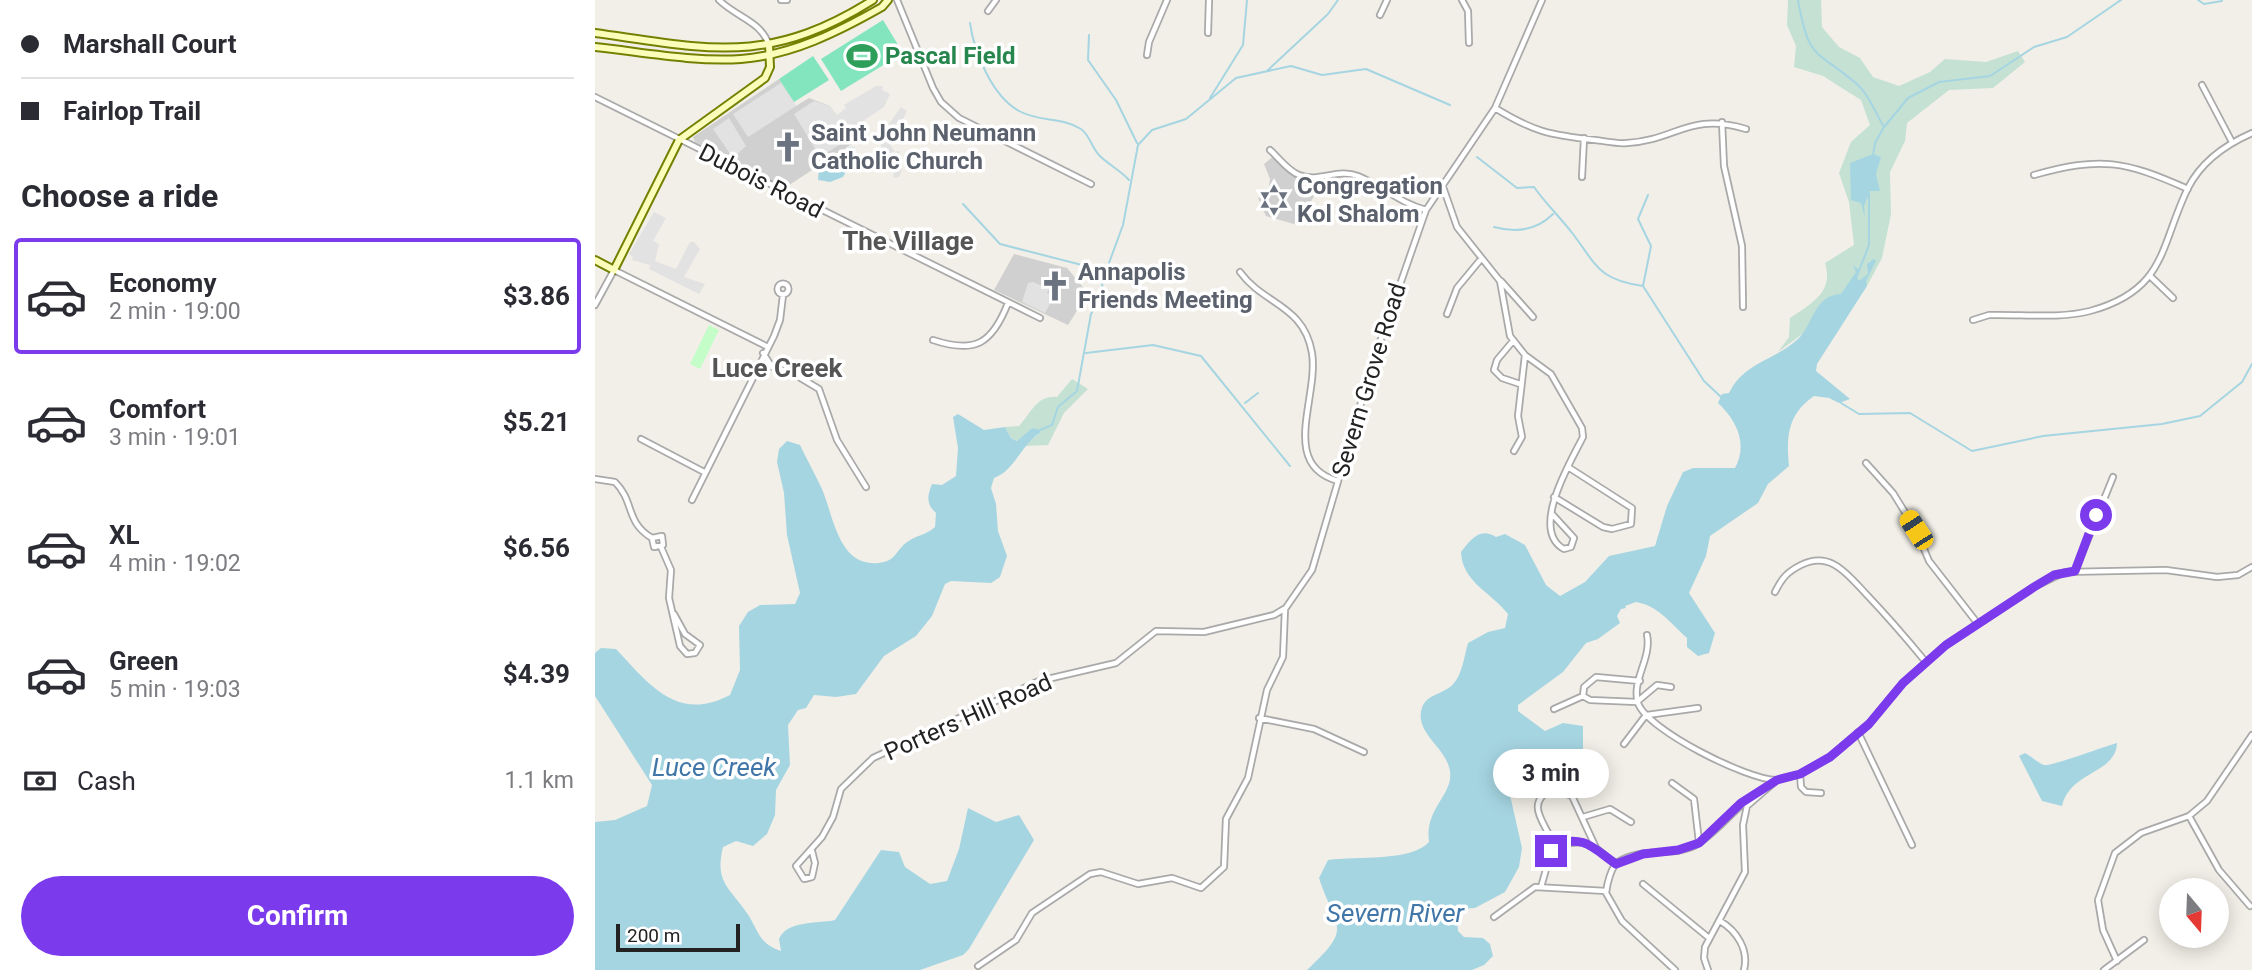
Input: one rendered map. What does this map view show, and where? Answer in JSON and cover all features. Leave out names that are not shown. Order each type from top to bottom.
[{"type":"main road","points":[[595,33],[711,50],[769,45],[815,31],[873,0]]},
{"type":"main road","points":[[595,47],[695,58],[740,59],[771,54],[831,35],[882,7],[888,0]]},
{"type":"main road","points":[[595,260],[614,270],[679,140],[756,87],[770,67],[769,45]]},
{"type":"street","points":[[719,0],[734,13],[758,27],[769,45]]},
{"type":"street","points":[[781,0],[787,0]]},
{"type":"street","points":[[897,0],[941,102],[959,118],[1091,184]]},
{"type":"street","points":[[988,11],[996,0]]},
{"type":"street","points":[[1147,55],[1149,42],[1167,0]]},
{"type":"street","points":[[1209,0],[1209,33]]},
{"type":"street","points":[[1380,15],[1387,0]]},
{"type":"street","points":[[1462,0],[1468,11],[1469,43]]},
{"type":"street","name":"Severn Grove Road","points":[[1285,609],[1312,570],[1381,336],[1426,210],[1495,108],[1542,0]]},
{"type":"street","points":[[2202,85],[2232,142]]},
{"type":"street","name":"Dubois Road","points":[[595,97],[1040,318]]},
{"type":"street","points":[[1495,108],[1525,127],[1546,134],[1627,143],[1706,122],[1722,122],[1746,129]]},
{"type":"street","points":[[1722,122],[1724,166],[1742,246],[1743,307]]},
{"type":"street","points":[[1973,320],[1989,315],[2089,311],[2126,294],[2150,276],[2170,239],[2188,189],[2205,165],[2232,142],[2252,133]]},
{"type":"street","points":[[1582,177],[1584,138]]},
{"type":"street","points":[[1270,150],[1297,174],[1314,178],[1342,172],[1359,176],[1406,205],[1426,210]]},
{"type":"street","points":[[2034,175],[2078,164],[2109,163],[2148,171],[2188,189]]},
{"type":"street","points":[[1442,183],[1457,227],[1481,259],[1533,317]]},
{"type":"street","points":[[1447,314],[1457,288],[1481,259]]},
{"type":"street","points":[[595,305],[614,270],[766,346]]},
{"type":"street","points":[[1240,271],[1251,286],[1294,314],[1305,331],[1313,360],[1306,456],[1317,474],[1338,481]]},
{"type":"street","points":[[2150,276],[2173,298]]},
{"type":"street","points":[[1500,281],[1513,341],[1525,355],[1551,374],[1582,428],[1583,437],[1554,496],[1550,527],[1554,540],[1564,549],[1571,547],[1574,538],[1552,514]]},
{"type":"street","points":[[692,500],[780,320],[783,295]]},
{"type":"street","points":[[933,340],[959,348],[980,343],[996,328],[1008,303]]},
{"type":"street","points":[[1513,341],[1496,360],[1494,370],[1502,378],[1520,384]]},
{"type":"street","points":[[763,352],[772,366]]},
{"type":"street","points":[[1514,451],[1522,437],[1518,416],[1525,355]]},
{"type":"street","points":[[758,365],[772,366],[794,374],[819,389],[837,440],[866,487]]},
{"type":"street","points":[[641,439],[704,472]]},
{"type":"street","points":[[1866,463],[1893,493],[1916,530],[1929,561],[1978,624]]},
{"type":"street","points":[[1554,496],[1603,527],[1612,529],[1631,524],[1632,508],[1567,467]]},
{"type":"street","points":[[2075,571],[2113,477]]},
{"type":"street","points":[[595,479],[615,482],[623,490],[634,523],[652,538],[654,547],[661,547]]},
{"type":"street","points":[[652,538],[659,535],[663,538],[661,547],[669,562],[669,598],[682,650],[687,654],[695,653],[700,645],[685,634],[674,614]]},
{"type":"street","points":[[1776,592],[1788,571],[1808,561],[1821,559],[1836,564],[1888,614],[1925,661]]},
{"type":"street","points":[[1616,864],[1643,854],[1678,850],[1699,843],[1735,807],[1777,780],[1800,774],[1830,757],[1878,715],[1898,688],[1925,661],[2054,575],[2075,571],[2166,570],[2217,577],[2238,575],[2252,567]]},
{"type":"street","points":[[978,966],[1016,940],[1032,913],[1090,874],[1101,872],[1138,884],[1172,878],[1201,888],[1224,867],[1226,819],[1248,778],[1267,690],[1283,657],[1285,609]]},
{"type":"street","name":"Porters Hill Road","points":[[812,851],[814,869],[811,877],[804,879],[796,866],[812,851],[833,817],[841,789],[873,758],[1039,681],[1116,663],[1156,631],[1204,632],[1274,615],[1285,609]]},
{"type":"street","points":[[1647,635],[1648,654],[1637,702],[1646,715],[1725,766],[1777,780]]},
{"type":"street","points":[[1583,696],[1584,687],[1596,677],[1640,681]]},
{"type":"street","points":[[1583,696],[1590,701],[1637,702],[1657,685],[1671,687]]},
{"type":"street","points":[[1554,709],[1583,696]]},
{"type":"street","points":[[1624,744],[1646,715],[1697,708]]},
{"type":"street","points":[[1259,718],[1314,729],[1364,752]]},
{"type":"street","points":[[1858,732],[1912,845]]},
{"type":"street","points":[[2117,961],[2102,930],[2098,900],[2115,853],[2141,833],[2189,816],[2207,801],[2252,735]]},
{"type":"street","points":[[1800,774],[1801,787],[1806,792],[1821,793]]},
{"type":"street","points":[[1672,783],[1695,799],[1699,843]]},
{"type":"street","points":[[1541,887],[1553,845],[1538,813],[1540,800],[1546,792],[1554,788],[1570,794],[1595,846]]},
{"type":"street","points":[[1709,970],[1704,952],[1709,938],[1745,872],[1745,809],[1764,789]]},
{"type":"street","points":[[1583,817],[1610,809],[1632,822]]},
{"type":"street","points":[[2189,816],[2219,870],[2250,906]]},
{"type":"street","points":[[1553,845],[1581,842],[1595,846],[1616,864]]},
{"type":"street","points":[[1616,864],[1607,891],[1620,919],[1675,970]]},
{"type":"street","points":[[1643,884],[1709,938]]},
{"type":"street","points":[[1494,917],[1528,890],[1541,887],[1607,891]]},
{"type":"street","points":[[1720,921],[1738,936],[1746,960],[1744,970]]},
{"type":"street","points":[[2104,970],[2144,940]]},
{"type":"shaded area","points":[[779,79],[796,106],[809,98],[830,106],[852,138],[852,144],[783,189],[695,142],[693,137]]},
{"type":"shaded area","points":[[781,83],[796,106],[748,137],[733,114]]},
{"type":"shaded area","points":[[876,86],[883,86],[882,90],[890,94],[884,107],[848,131],[852,137],[820,157],[794,114],[814,101],[830,106],[837,115],[846,108],[844,105]]},
{"type":"shaded area","points":[[901,107],[907,111],[903,119],[894,125],[889,143],[895,152],[899,151],[902,170],[899,177],[894,178],[891,157],[882,149],[879,138]]},
{"type":"shaded area","points":[[729,118],[746,146],[733,158],[713,129]]},
{"type":"shaded area","points":[[1275,155],[1297,174],[1324,177],[1305,213],[1294,224],[1266,216],[1258,198],[1268,194],[1270,179],[1264,164]]},
{"type":"shaded area","points":[[654,212],[666,218],[653,241],[659,244],[655,261],[676,269],[690,242],[694,242],[700,249],[684,277],[705,284],[699,294],[649,269],[650,265],[632,260],[633,257],[629,254]]},
{"type":"shaded area","points":[[1014,254],[1067,268],[1088,293],[1068,325],[994,290]]},
{"type":"shaded area","points":[[1033,282],[1049,289],[1047,293],[1054,296],[1045,313],[1022,302],[1028,283]]},
{"type":"green space","points":[[1788,0],[1821,0],[1822,27],[1839,47],[1860,58],[1873,77],[1899,86],[1930,72],[1945,59],[1986,62],[2018,51],[2025,62],[1993,88],[1949,90],[1907,123],[1905,141],[1890,172],[1891,214],[1882,258],[1867,286],[1778,352],[1789,337],[1790,318],[1813,302],[1824,289],[1827,273],[1825,263],[1854,245],[1849,202],[1839,173],[1851,142],[1870,125],[1861,100],[1823,76],[1794,67],[1796,46],[1787,25]]},
{"type":"green space","name":"Pascal Field","points":[[883,20],[903,53],[841,91],[821,59]]},
{"type":"green space","points":[[813,56],[829,80],[794,102],[779,79]]},
{"type":"green space","points":[[709,325],[719,330],[700,369],[690,364]]},
{"type":"green space","points":[[1072,379],[1088,389],[1064,413],[1048,445],[1024,446],[1040,433],[1032,428],[1018,441],[1011,438],[1005,427],[1019,426],[1035,405],[1044,399],[1057,397]]},
{"type":"water","points":[[849,147],[854,147],[856,153],[843,177],[830,182],[818,180],[819,166]]},
{"type":"water","points":[[1873,154],[1881,157],[1876,174],[1880,191],[1870,191],[1864,206],[1865,218],[1861,203],[1851,200],[1850,163]]},
{"type":"water","name":"Severn River","points":[[1874,259],[1876,261],[1866,281],[1867,286],[1817,364],[1816,371],[1850,399],[1839,403],[1829,398],[1814,396],[1805,403],[1791,426],[1789,466],[1768,484],[1758,503],[1710,536],[1706,556],[1689,593],[1715,633],[1709,653],[1698,656],[1687,647],[1687,638],[1664,616],[1651,607],[1636,602],[1621,609],[1617,616],[1620,623],[1598,639],[1586,643],[1563,672],[1518,705],[1518,711],[1545,731],[1563,723],[1583,726],[1583,750],[1564,763],[1546,767],[1521,766],[1512,772],[1510,795],[1522,848],[1519,867],[1505,892],[1475,908],[1461,909],[1454,919],[1457,920],[1458,931],[1464,937],[1483,938],[1490,944],[1493,956],[1484,965],[1472,970],[1307,970],[1322,956],[1336,935],[1335,918],[1319,878],[1328,860],[1410,853],[1429,842],[1431,819],[1449,785],[1450,776],[1446,759],[1422,723],[1423,705],[1454,683],[1462,667],[1468,643],[1488,632],[1505,628],[1508,614],[1472,579],[1461,552],[1476,536],[1485,533],[1496,537],[1505,534],[1525,545],[1546,585],[1560,596],[1585,582],[1609,556],[1655,546],[1667,506],[1683,472],[1693,468],[1735,468],[1739,459],[1739,433],[1731,417],[1718,403],[1722,394],[1729,393],[1735,383],[1751,368],[1798,339],[1819,305],[1825,299],[1841,294],[1856,272],[1853,265],[1859,270],[1859,281],[1868,274],[1867,264]]},
{"type":"water","points":[[958,414],[984,430],[1005,427],[1011,438],[1017,441],[1032,428],[1040,430],[1007,469],[994,478],[991,488],[996,504],[998,531],[1007,556],[1000,577],[991,583],[951,581],[945,584],[932,616],[916,636],[884,656],[856,694],[836,697],[814,695],[806,708],[798,710],[788,725],[790,765],[776,790],[775,815],[767,834],[753,846],[736,841],[723,847],[721,869],[726,885],[761,937],[781,951],[779,939],[789,929],[803,924],[835,920],[881,850],[899,852],[905,867],[930,884],[947,881],[959,849],[968,808],[996,822],[1019,815],[1034,840],[969,949],[963,955],[920,970],[595,970],[595,822],[615,820],[647,806],[652,785],[595,696],[595,653],[601,648],[616,649],[653,686],[665,696],[679,702],[694,705],[730,695],[740,670],[739,626],[748,612],[760,605],[795,604],[800,593],[787,535],[784,493],[777,462],[779,449],[787,441],[800,445],[848,551],[857,559],[869,563],[884,562],[891,559],[904,544],[935,527],[936,513],[928,500],[929,492],[932,484],[942,485],[956,476],[958,448],[953,417]]},
{"type":"water","points":[[2117,743],[2115,753],[2109,761],[2074,786],[2062,806],[2042,801],[2019,756],[2025,753],[2048,765]]},
{"type":"waterway","name":"Luce Creek","points":[[1210,98],[1243,45],[1247,0]]},
{"type":"waterway","points":[[1267,71],[1328,14],[1338,0]]},
{"type":"waterway","points":[[1798,0],[1810,44],[1816,52],[1862,89],[1884,127],[1875,143],[1873,156]]},
{"type":"waterway","points":[[1885,126],[1908,98],[1939,82],[1990,76],[2034,47],[2067,37],[2121,0]]},
{"type":"waterway","points":[[2198,0],[2204,4],[2222,1]]},
{"type":"waterway","name":"Luce Creek","points":[[970,23],[980,60],[993,84],[1009,104],[1034,117],[1074,125],[1081,129],[1100,156],[1129,180]]},
{"type":"waterway","points":[[1089,35],[1088,60],[1116,100],[1137,143]]},
{"type":"waterway","name":"Luce Creek","points":[[1040,430],[1052,425],[1058,407],[1077,391],[1091,314],[1103,293],[1102,282],[1123,225],[1138,145],[1152,130],[1186,119],[1236,78],[1291,66],[1322,75],[1366,69],[1450,105]]},
{"type":"waterway","points":[[1477,157],[1517,188],[1534,187],[1601,270],[1617,280],[1643,286],[1704,381],[1721,397]]},
{"type":"waterway","points":[[1857,276],[1869,245],[1869,193]]},
{"type":"waterway","points":[[1643,286],[1651,246],[1638,219],[1648,195]]},
{"type":"waterway","points":[[963,204],[1000,244],[1082,265],[1100,281]]},
{"type":"waterway","points":[[1494,227],[1525,229],[1540,224],[1553,214]]},
{"type":"waterway","name":"Luce Creek","points":[[1086,353],[1153,345],[1201,356],[1290,466]]},
{"type":"waterway","points":[[1841,403],[1859,414],[1910,413],[1972,451],[2043,436],[2162,424],[2200,416],[2242,382],[2252,364]]},
{"type":"waterway","points":[[1245,403],[1258,393]]},
{"type":"place","name":"Pascal Field","points":[[862,56]]},
{"type":"place","name":"Saint John Neumann Catholic Church","points":[[788,147]]},
{"type":"place","name":"Congregation Kol Shalom","points":[[1274,200]]},
{"type":"place","name":"Annapolis Friends Meeting","points":[[1055,286]]},
{"type":"district","name":"The Village","points":[[908,241]]},
{"type":"district","name":"Luce Creek","points":[[777,368]]},
{"type":"route","points":[[1551,851],[1553,845],[1559,843],[1587,843],[1595,846],[1616,864],[1643,854],[1678,850],[1699,843],[1741,803],[1777,780],[1800,774],[1830,757],[1869,724],[1888,705],[1898,688],[1946,645],[2054,575],[2075,571],[2096,515]]}]
